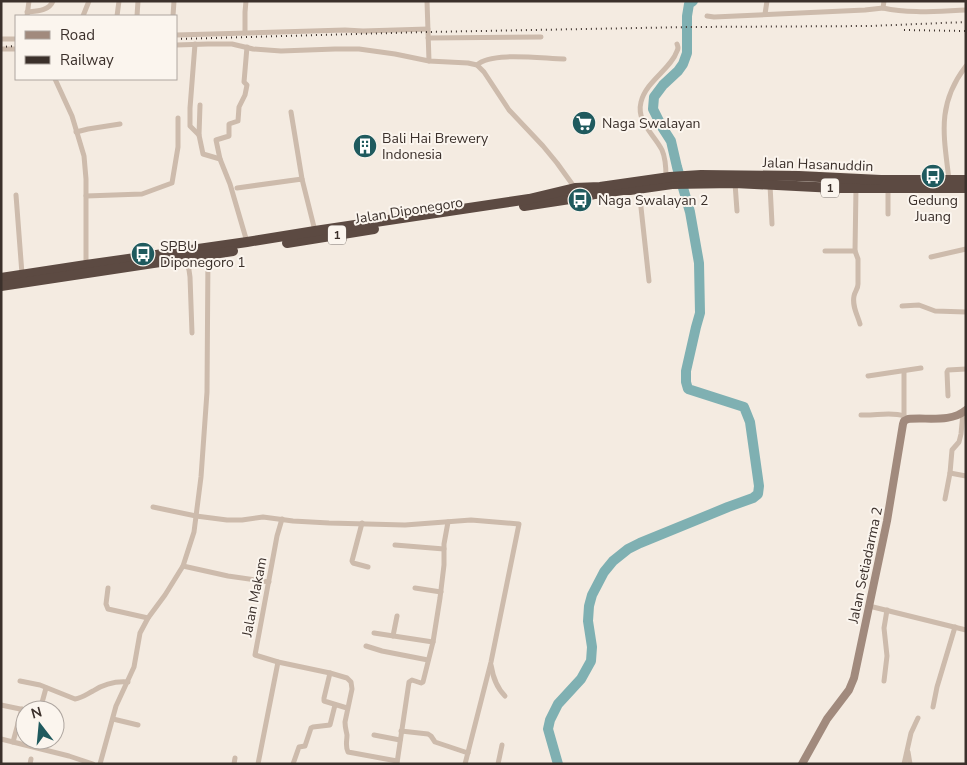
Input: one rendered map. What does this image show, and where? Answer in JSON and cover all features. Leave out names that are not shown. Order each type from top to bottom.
[{"type":"highway","name":"Jalan Hasanuddin","points":[[669,180],[799,176],[882,180],[966,180]]},
{"type":"highway","name":"Jalan Hasanuddin","points":[[698,179],[734,183],[835,188],[966,188]]},
{"type":"highway","name":"Jalan Diponegoro","points":[[208,251],[247,242],[315,231],[528,199],[576,193],[595,194],[669,180]]},
{"type":"highway","name":"Jalan Diponegoro","points":[[1,286],[208,251],[576,193]]},
{"type":"highway","name":"Jalan Diponegoro","points":[[1,278],[86,264],[184,255]]},
{"type":"main road","points":[[904,419],[947,418],[964,412]]},
{"type":"main road","name":"Jalan Setiadarma 2","points":[[802,764],[827,719],[853,683],[887,521],[904,419]]},
{"type":"street","points":[[29,1],[27,14],[50,7],[53,1]]},
{"type":"street","points":[[83,15],[89,1]]},
{"type":"street","points":[[117,15],[119,1]]},
{"type":"street","points":[[137,15],[138,1]]},
{"type":"street","points":[[173,15],[174,1]]},
{"type":"street","points":[[244,34],[246,1]]},
{"type":"street","points":[[427,1],[428,61]]},
{"type":"street","points":[[765,14],[767,1]]},
{"type":"street","points":[[883,8],[884,1]]},
{"type":"street","points":[[707,16],[883,8],[909,12],[966,10]]},
{"type":"street","points":[[178,35],[428,29]]},
{"type":"street","points":[[428,38],[541,37]]},
{"type":"street","points":[[1,39],[15,39]]},
{"type":"street","points":[[195,44],[190,125],[199,135]]},
{"type":"street","points":[[178,45],[232,44],[263,50],[281,51],[359,50],[395,54],[428,61],[477,65],[484,72],[508,110],[543,146],[576,193]]},
{"type":"street","points":[[669,180],[662,150],[648,131],[640,108],[642,97],[677,52],[677,44]]},
{"type":"street","points":[[247,47],[244,82],[246,85],[245,95],[239,107],[238,122],[228,124],[230,135],[216,140],[220,159],[230,184],[247,242]]},
{"type":"street","points":[[1,49],[15,49]]},
{"type":"street","points":[[477,65],[483,61],[510,57],[526,56],[544,59],[564,59]]},
{"type":"street","points":[[949,180],[945,149],[944,114],[950,91],[966,66]]},
{"type":"street","points":[[55,80],[72,116],[84,156],[86,179],[86,264]]},
{"type":"street","points":[[200,106],[199,135],[203,154],[220,159]]},
{"type":"street","points":[[291,112],[302,179],[315,231]]},
{"type":"street","points":[[86,196],[142,194],[171,184],[178,147],[178,118]]},
{"type":"street","points":[[76,132],[88,128],[120,124]]},
{"type":"street","points":[[237,188],[302,179]]},
{"type":"street","points":[[734,183],[737,210]]},
{"type":"street","points":[[638,185],[649,281]]},
{"type":"street","points":[[770,185],[772,224]]},
{"type":"street","points":[[856,188],[855,251],[858,259],[858,288],[855,292],[853,304],[860,324]]},
{"type":"street","points":[[888,188],[888,214]]},
{"type":"street","points":[[16,196],[22,274]]},
{"type":"street","points":[[931,257],[966,249]]},
{"type":"street","points":[[100,764],[116,706],[134,667],[140,633],[183,566],[194,532],[201,477],[206,392],[208,251]]},
{"type":"street","points":[[825,251],[855,251]]},
{"type":"street","points":[[184,255],[190,277],[192,333]]},
{"type":"street","points":[[902,306],[919,305],[934,310],[966,312]]},
{"type":"street","points":[[868,376],[921,368]]},
{"type":"street","points":[[948,396],[948,370],[966,369]]},
{"type":"street","points":[[904,371],[904,419]]},
{"type":"street","points":[[945,499],[952,450],[959,442],[964,412]]},
{"type":"street","points":[[861,416],[894,413],[904,419]]},
{"type":"street","points":[[950,473],[966,476]]},
{"type":"street","points":[[153,507],[227,520],[263,517],[329,523],[405,525],[479,520],[518,524],[491,662],[466,764]]},
{"type":"street","name":"Jalan Makam","points":[[282,519],[254,653],[256,656],[278,662],[347,678],[351,682],[352,689],[347,708]]},
{"type":"street","points":[[330,673],[324,700],[325,702],[347,708],[345,727],[347,733],[346,748],[348,752],[397,762],[409,682],[412,680],[423,682],[433,642],[441,592],[448,522]]},
{"type":"street","points":[[362,523],[352,561],[353,563],[368,567]]},
{"type":"street","points":[[395,546],[444,550]]},
{"type":"street","points":[[183,566],[228,576],[269,582]]},
{"type":"street","points":[[108,588],[106,604],[108,609],[148,618]]},
{"type":"street","points":[[415,588],[441,592]]},
{"type":"street","points":[[869,606],[966,630]]},
{"type":"street","points":[[884,681],[886,656],[884,628],[887,610]]},
{"type":"street","points":[[393,636],[397,616]]},
{"type":"street","points":[[932,707],[955,627]]},
{"type":"street","points":[[374,633],[433,642]]},
{"type":"street","points":[[366,646],[389,653],[428,660]]},
{"type":"street","points":[[258,764],[278,662]]},
{"type":"street","points":[[491,662],[494,679],[504,696]]},
{"type":"street","points":[[20,681],[75,699],[81,698],[108,684],[128,682]]},
{"type":"street","points":[[43,700],[46,688]]},
{"type":"street","points":[[1,705],[15,708]]},
{"type":"street","points":[[293,764],[299,747],[305,746],[312,728],[330,725],[335,705]]},
{"type":"street","points":[[904,764],[911,733],[918,718]]},
{"type":"street","points":[[113,719],[138,724]]},
{"type":"street","points":[[401,731],[428,734],[435,742],[468,752]]},
{"type":"street","points":[[374,735],[400,740]]},
{"type":"street","points":[[13,742],[15,736]]},
{"type":"street","points":[[1,739],[93,764]]},
{"type":"street","points":[[498,764],[502,745]]},
{"type":"street","points":[[907,749],[910,764]]},
{"type":"waterway","points":[[558,764],[548,729],[550,720],[558,704],[581,679],[591,661],[592,647],[588,621],[589,606],[592,595],[604,572],[613,561],[628,549],[753,498],[758,494],[759,486],[750,422],[744,407],[688,389],[686,382],[686,371],[700,313],[699,263],[690,212],[671,141],[653,109],[654,97],[683,64],[687,53],[687,16],[689,4],[693,1]]},
{"type":"railway","points":[[178,39],[690,27],[870,26],[966,22]]},
{"type":"railway","points":[[904,30],[966,31]]},
{"type":"railway","points":[[1,47],[15,46]]},
{"type":"place","name":"Naga Swalayan","points":[[584,123]]},
{"type":"place","name":"Bali Hai Brewery Indonesia","points":[[365,146]]},
{"type":"place","name":"Gedung Juang","points":[[933,176]]},
{"type":"place","name":"Naga Swalayan 2","points":[[580,200]]},
{"type":"place","name":"SPBU Diponegoro 1","points":[[143,254]]}]
